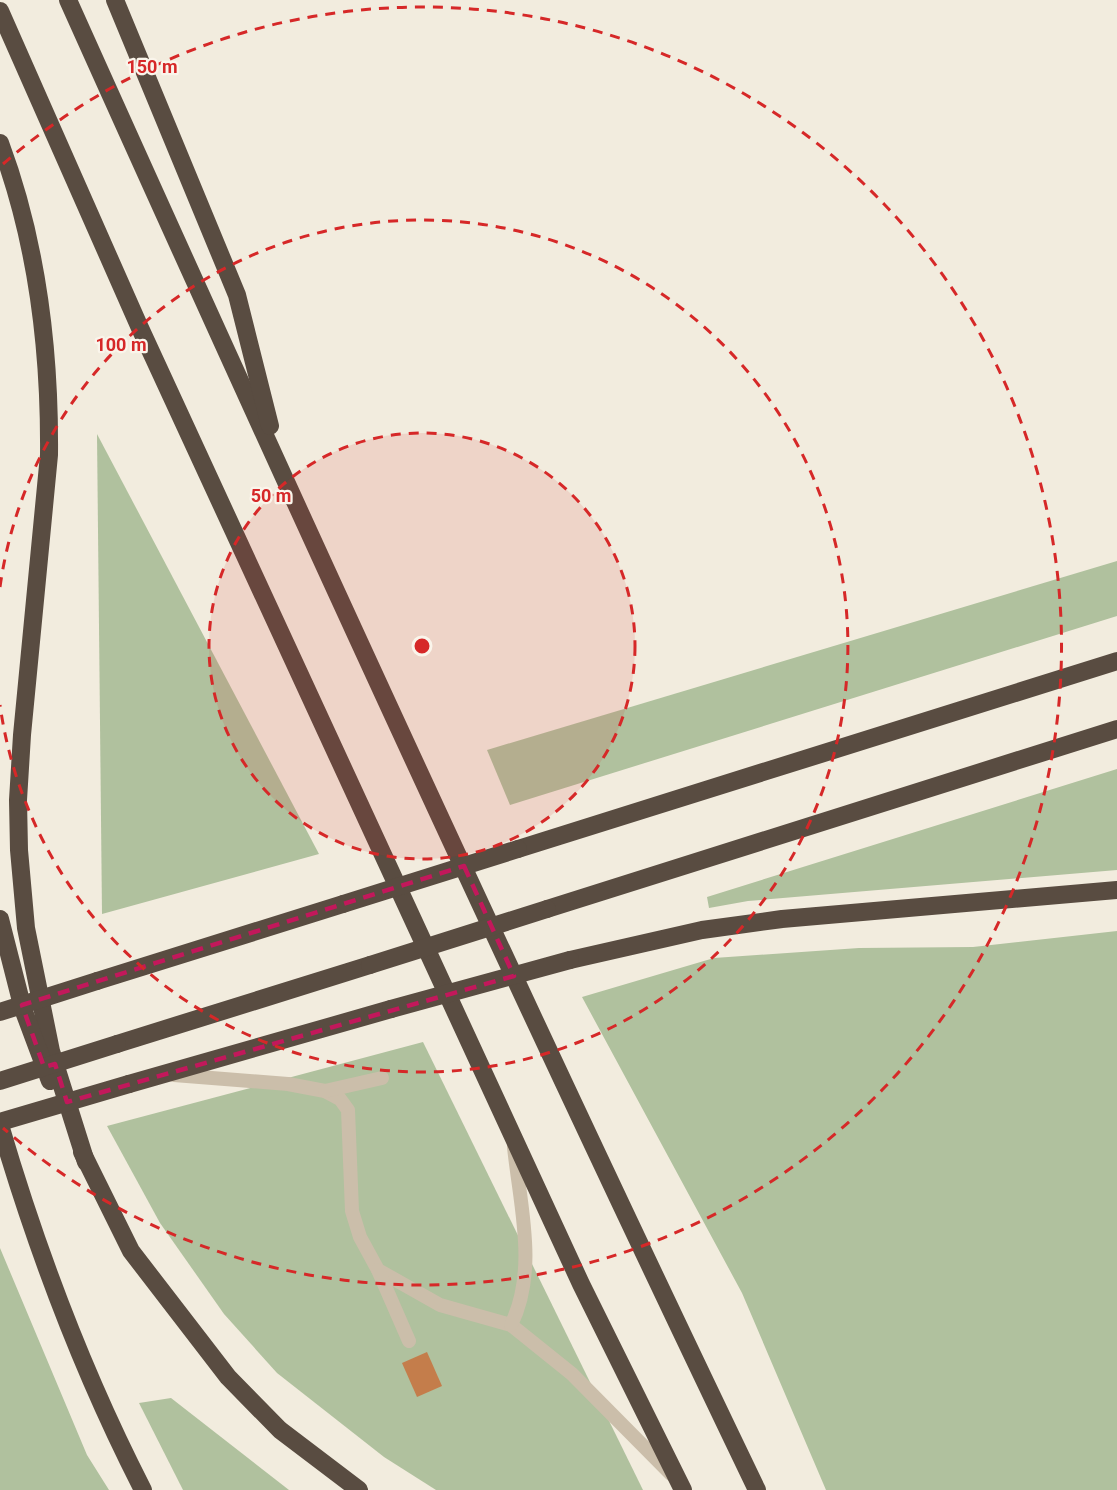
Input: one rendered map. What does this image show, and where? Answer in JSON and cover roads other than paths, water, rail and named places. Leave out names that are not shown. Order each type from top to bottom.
[{"type":"highway","points":[[68,0],[613,1191],[757,1490]]},
{"type":"highway","points":[[115,0],[237,296],[281,469]]},
{"type":"highway","points":[[0,11],[140,328],[581,1284],[682,1487]]},
{"type":"highway","points":[[0,143],[28,237],[39,292],[50,415],[49,455],[18,800],[24,906],[26,928],[51,1051],[86,1162]]},
{"type":"highway","points":[[0,1012],[1117,662]]},
{"type":"highway","points":[[0,1081],[1117,729]]},
{"type":"highway","points":[[143,1490],[113,1432],[53,1288],[0,1124],[129,1084],[391,1009],[570,960],[702,930],[782,919],[1117,890]]},
{"type":"highway","points":[[0,919],[23,1009],[38,1053],[86,1162],[130,1251],[228,1377],[280,1430],[359,1490]]},
{"type":"lane","points":[[165,1074],[277,1083],[326,1091],[340,1099],[348,1110],[352,1211],[360,1237],[378,1270],[409,1341]]},
{"type":"lane","points":[[326,1091],[382,1078]]},
{"type":"lane","points":[[512,1134],[527,1273],[521,1305],[512,1325]]},
{"type":"lane","points":[[378,1270],[441,1305],[512,1325],[572,1374],[682,1487]]}]
